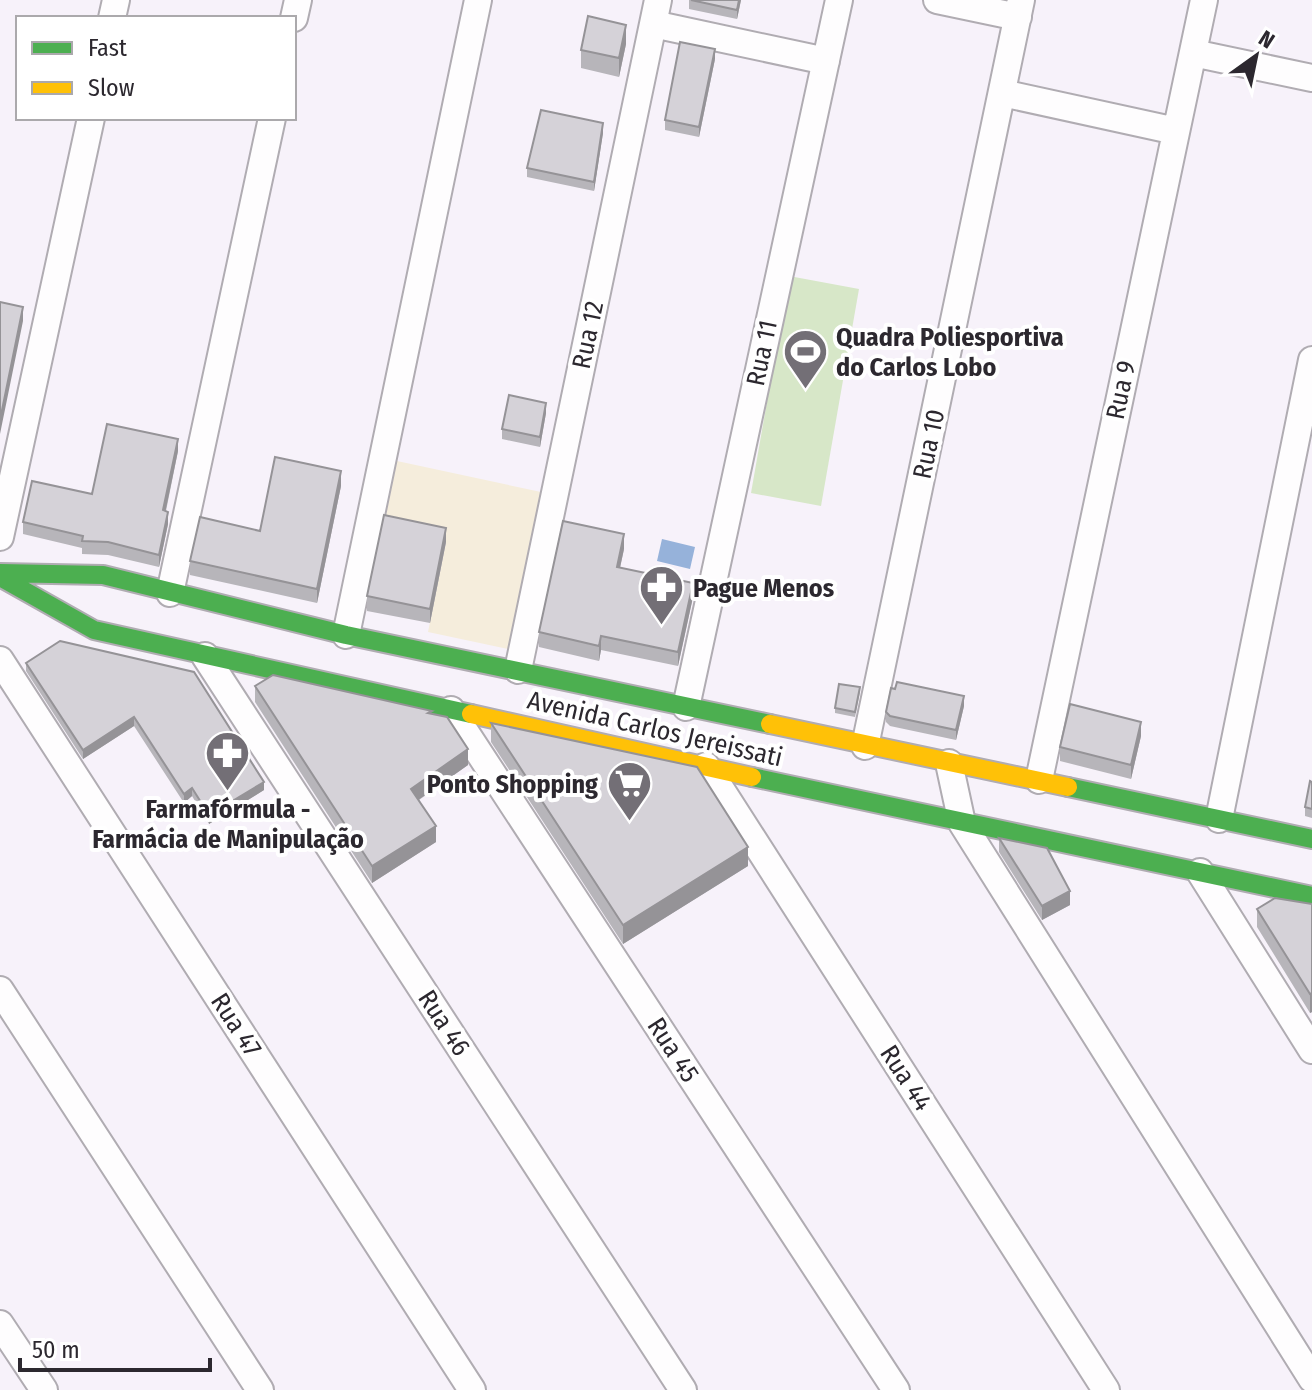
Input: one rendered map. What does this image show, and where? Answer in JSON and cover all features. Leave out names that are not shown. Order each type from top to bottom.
[{"type":"street","points":[[346,635],[478,0]]},
{"type":"street","name":"Rua 11","points":[[686,707],[839,0]]},
{"type":"street","points":[[937,0],[1020,8]]},
{"type":"street","name":"Rua 9","points":[[1039,780],[1204,0]]},
{"type":"street","name":"Rua 10","points":[[865,746],[1020,8]]},
{"type":"street","points":[[656,12],[826,61]]},
{"type":"street","name":"Rua 12","points":[[518,670],[656,12]]},
{"type":"street","points":[[1193,53],[1312,78]]},
{"type":"street","points":[[1002,93],[1176,131]]},
{"type":"street","points":[[0,537],[91,120]]},
{"type":"street","points":[[170,593],[272,120]]},
{"type":"street","points":[[1219,819],[1312,360]]},
{"type":"street","name":"Avenida Carlos Jereissati","points":[[0,575],[103,575],[346,635],[1312,839]]},
{"type":"street","name":"Avenida Carlos Jereissati","points":[[0,575],[94,630],[962,823],[1312,896]]},
{"type":"street","name":"Rua 46","points":[[205,656],[683,1390]]},
{"type":"street","name":"Rua 47","points":[[0,660],[472,1390]]},
{"type":"street","name":"Rua 45","points":[[451,710],[896,1390]]},
{"type":"street","points":[[949,763],[962,823],[1312,1379]]},
{"type":"street","name":"Rua 44","points":[[706,766],[1106,1390]]},
{"type":"street","points":[[1200,872],[1312,1050]]},
{"type":"street","points":[[0,990],[260,1390]]},
{"type":"street","points":[[0,1324],[44,1390]]},
{"type":"green space","name":"Quadra Poliesportiva do Carlos Lobo","points":[[789,276],[859,289],[821,506],[751,493]]},
{"type":"sand","points":[[397,461],[541,492],[508,649],[428,632],[446,542],[383,529]]},
{"type":"water","points":[[662,539],[695,547],[690,569],[657,561]]},
{"type":"building","points":[[691,0],[739,0],[737,10]]},
{"type":"building","points":[[588,16],[626,25],[619,58],[581,50]]},
{"type":"building","points":[[680,42],[715,49],[699,127],[665,120]]},
{"type":"building","points":[[541,110],[603,123],[594,182],[527,168]]},
{"type":"building","points":[[0,302],[23,307],[0,420]]},
{"type":"building","points":[[509,395],[546,403],[540,437],[502,429]]},
{"type":"building","points":[[107,424],[178,439],[163,510],[168,512],[159,555],[108,542],[82,541],[83,536],[23,522],[32,481],[92,494]]},
{"type":"building","points":[[275,457],[341,471],[317,589],[190,561],[200,517],[260,531]]},
{"type":"building","points":[[384,515],[446,528],[430,609],[367,596]]},
{"type":"building","points":[[563,521],[624,534],[617,567],[693,583],[678,652],[601,636],[599,646],[539,632]]},
{"type":"building","points":[[60,641],[194,672],[264,782],[209,815],[192,788],[184,794],[134,717],[83,750],[26,663]]},
{"type":"building","points":[[273,675],[447,717],[468,749],[411,789],[436,826],[372,866],[255,686]]},
{"type":"building","points":[[897,682],[964,696],[956,730],[890,716],[886,712],[891,688],[895,689]]},
{"type":"building","points":[[839,684],[860,687],[855,712],[835,708]]},
{"type":"building","points":[[1070,704],[1141,722],[1131,765],[1060,747]]},
{"type":"building","name":"Ponto Shopping","points":[[491,723],[697,767],[748,847],[623,925]]},
{"type":"building","points":[[1312,782],[1312,809],[1305,807]]},
{"type":"building","points":[[999,838],[1047,848],[1070,891],[1042,906]]},
{"type":"building","points":[[1275,898],[1312,904],[1310,994],[1257,909]]},
{"type":"traffic: fast","points":[[0,573],[103,575],[346,635],[770,724]]},
{"type":"traffic: fast","points":[[0,577],[94,630],[471,714]]},
{"type":"traffic: fast","points":[[752,777],[1312,896]]},
{"type":"traffic: fast","points":[[1068,787],[1312,839]]},
{"type":"traffic: slow","points":[[471,714],[752,777]]},
{"type":"traffic: slow","points":[[770,724],[1068,787]]},
{"type":"place","name":"Quadra Poliesportiva do Carlos Lobo","points":[[805,391]]},
{"type":"place","name":"Pague Menos","points":[[662,627]]},
{"type":"place","name":"Farmafórmula - Farmácia de Manipulação","points":[[228,793]]},
{"type":"place","name":"Ponto Shopping","points":[[629,823]]}]
